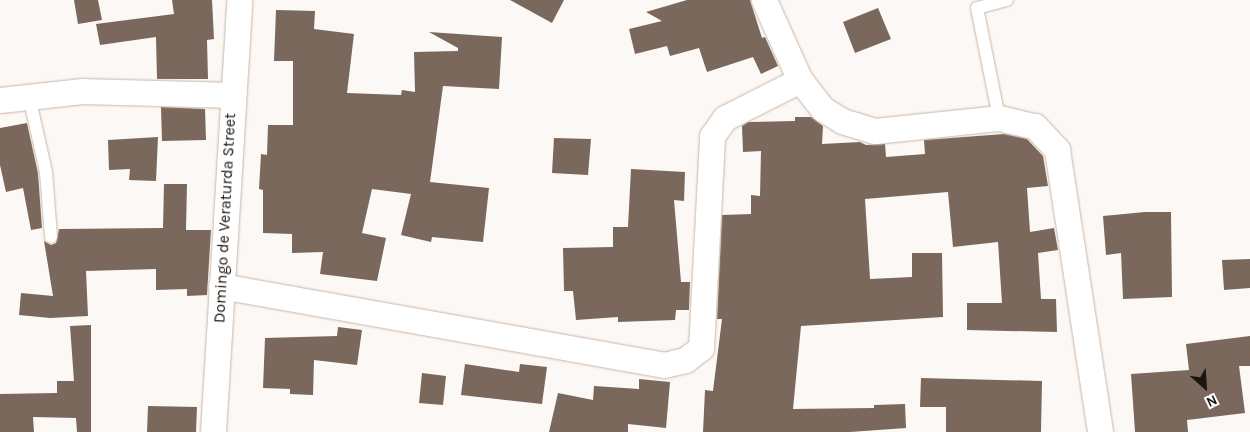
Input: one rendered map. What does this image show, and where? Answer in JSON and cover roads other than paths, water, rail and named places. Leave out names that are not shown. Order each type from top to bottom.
[{"type":"street","points":[[764,0],[800,80],[823,109],[842,121],[874,131],[999,118],[1035,126],[1057,150],[1100,432]]},
{"type":"street","name":"Domingo de Veraturda Street","points":[[214,432],[221,286],[239,3]]},
{"type":"street","points":[[221,286],[664,365],[685,360],[701,348],[712,136],[725,118],[800,80]]},
{"type":"street","points":[[0,100],[84,91],[233,95]]},
{"type":"lane","points":[[999,118],[977,8],[1007,0]]},
{"type":"lane","points":[[29,96],[46,172],[51,237]]}]
